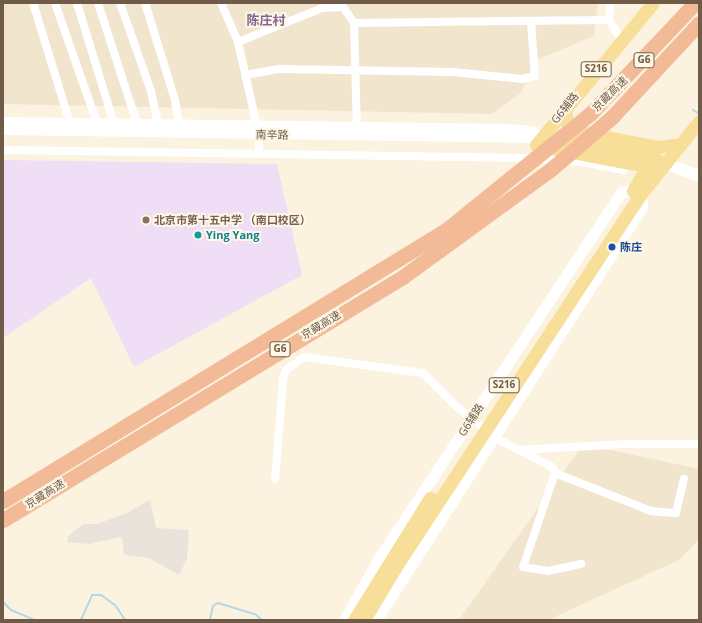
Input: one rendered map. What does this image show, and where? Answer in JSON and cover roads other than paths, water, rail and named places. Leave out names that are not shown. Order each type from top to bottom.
[{"type":"highway","name":"京藏高速","points":[[3,501],[446,230],[528,162],[590,114],[695,3]]},
{"type":"highway","name":"京藏高速","points":[[3,520],[404,276],[550,170],[612,117],[699,23]]},
{"type":"main road","name":"G6辅路","points":[[539,141],[621,39],[653,3]]},
{"type":"main road","points":[[565,108],[567,122],[580,132],[658,147],[679,144]]},
{"type":"main road","name":"G6辅路","points":[[354,620],[637,192],[657,166],[699,121]]},
{"type":"main road","name":"南辛路","points":[[3,129],[539,141]]},
{"type":"main road","name":"南辛路","points":[[3,137],[258,134],[357,131],[539,141]]},
{"type":"main road","points":[[539,141],[631,163],[657,166],[698,174]]},
{"type":"main road","points":[[539,141],[642,154],[657,166]]},
{"type":"main road","name":"G6辅路","points":[[364,620],[482,427]]},
{"type":"street","points":[[33,3],[70,123]]},
{"type":"street","points":[[55,3],[97,123]]},
{"type":"street","points":[[77,3],[114,124]]},
{"type":"street","points":[[98,3],[137,124]]},
{"type":"street","points":[[120,3],[151,91],[158,124]]},
{"type":"street","points":[[145,3],[175,100],[179,125]]},
{"type":"street","points":[[221,3],[238,42],[258,134],[259,154]]},
{"type":"street","points":[[610,3],[610,20],[621,39]]},
{"type":"street","points":[[238,42],[322,8],[343,7],[354,23],[357,131]]},
{"type":"street","points":[[354,23],[610,20]]},
{"type":"street","points":[[245,75],[280,69],[355,70],[453,72],[522,79],[535,76],[531,21]]},
{"type":"street","points":[[3,121],[179,125],[258,134]]},
{"type":"street","points":[[528,162],[539,141]]},
{"type":"street","points":[[3,150],[259,154],[528,162],[583,162],[623,170],[631,163]]},
{"type":"street","name":"G6辅路","points":[[376,620],[482,427],[621,192],[637,192]]},
{"type":"street","points":[[275,479],[283,379],[286,370],[304,356],[423,373],[482,427],[519,450],[552,467],[555,473],[651,511],[676,513],[684,479]]},
{"type":"street","name":"G6辅路","points":[[344,620],[379,558],[482,427]]},
{"type":"street","points":[[519,450],[627,444],[699,444]]},
{"type":"street","points":[[555,473],[523,567],[548,571],[581,564]]},
{"type":"waterway","points":[[693,110],[698,113]]},
{"type":"waterway","points":[[81,620],[92,595],[101,595],[115,605],[125,620]]},
{"type":"waterway","points":[[3,602],[11,610],[35,620]]},
{"type":"waterway","points":[[210,620],[213,606],[218,603],[255,614],[262,620]]},
{"type":"place","name":"北京市第十五中学 （南口校区）","points":[[146,220]]},
{"type":"place","name":"Ying Yang","points":[[198,235]]},
{"type":"place","name":"陈庄","points":[[612,247]]},
{"type":"district","name":"陈庄村","points":[[266,20]]}]
